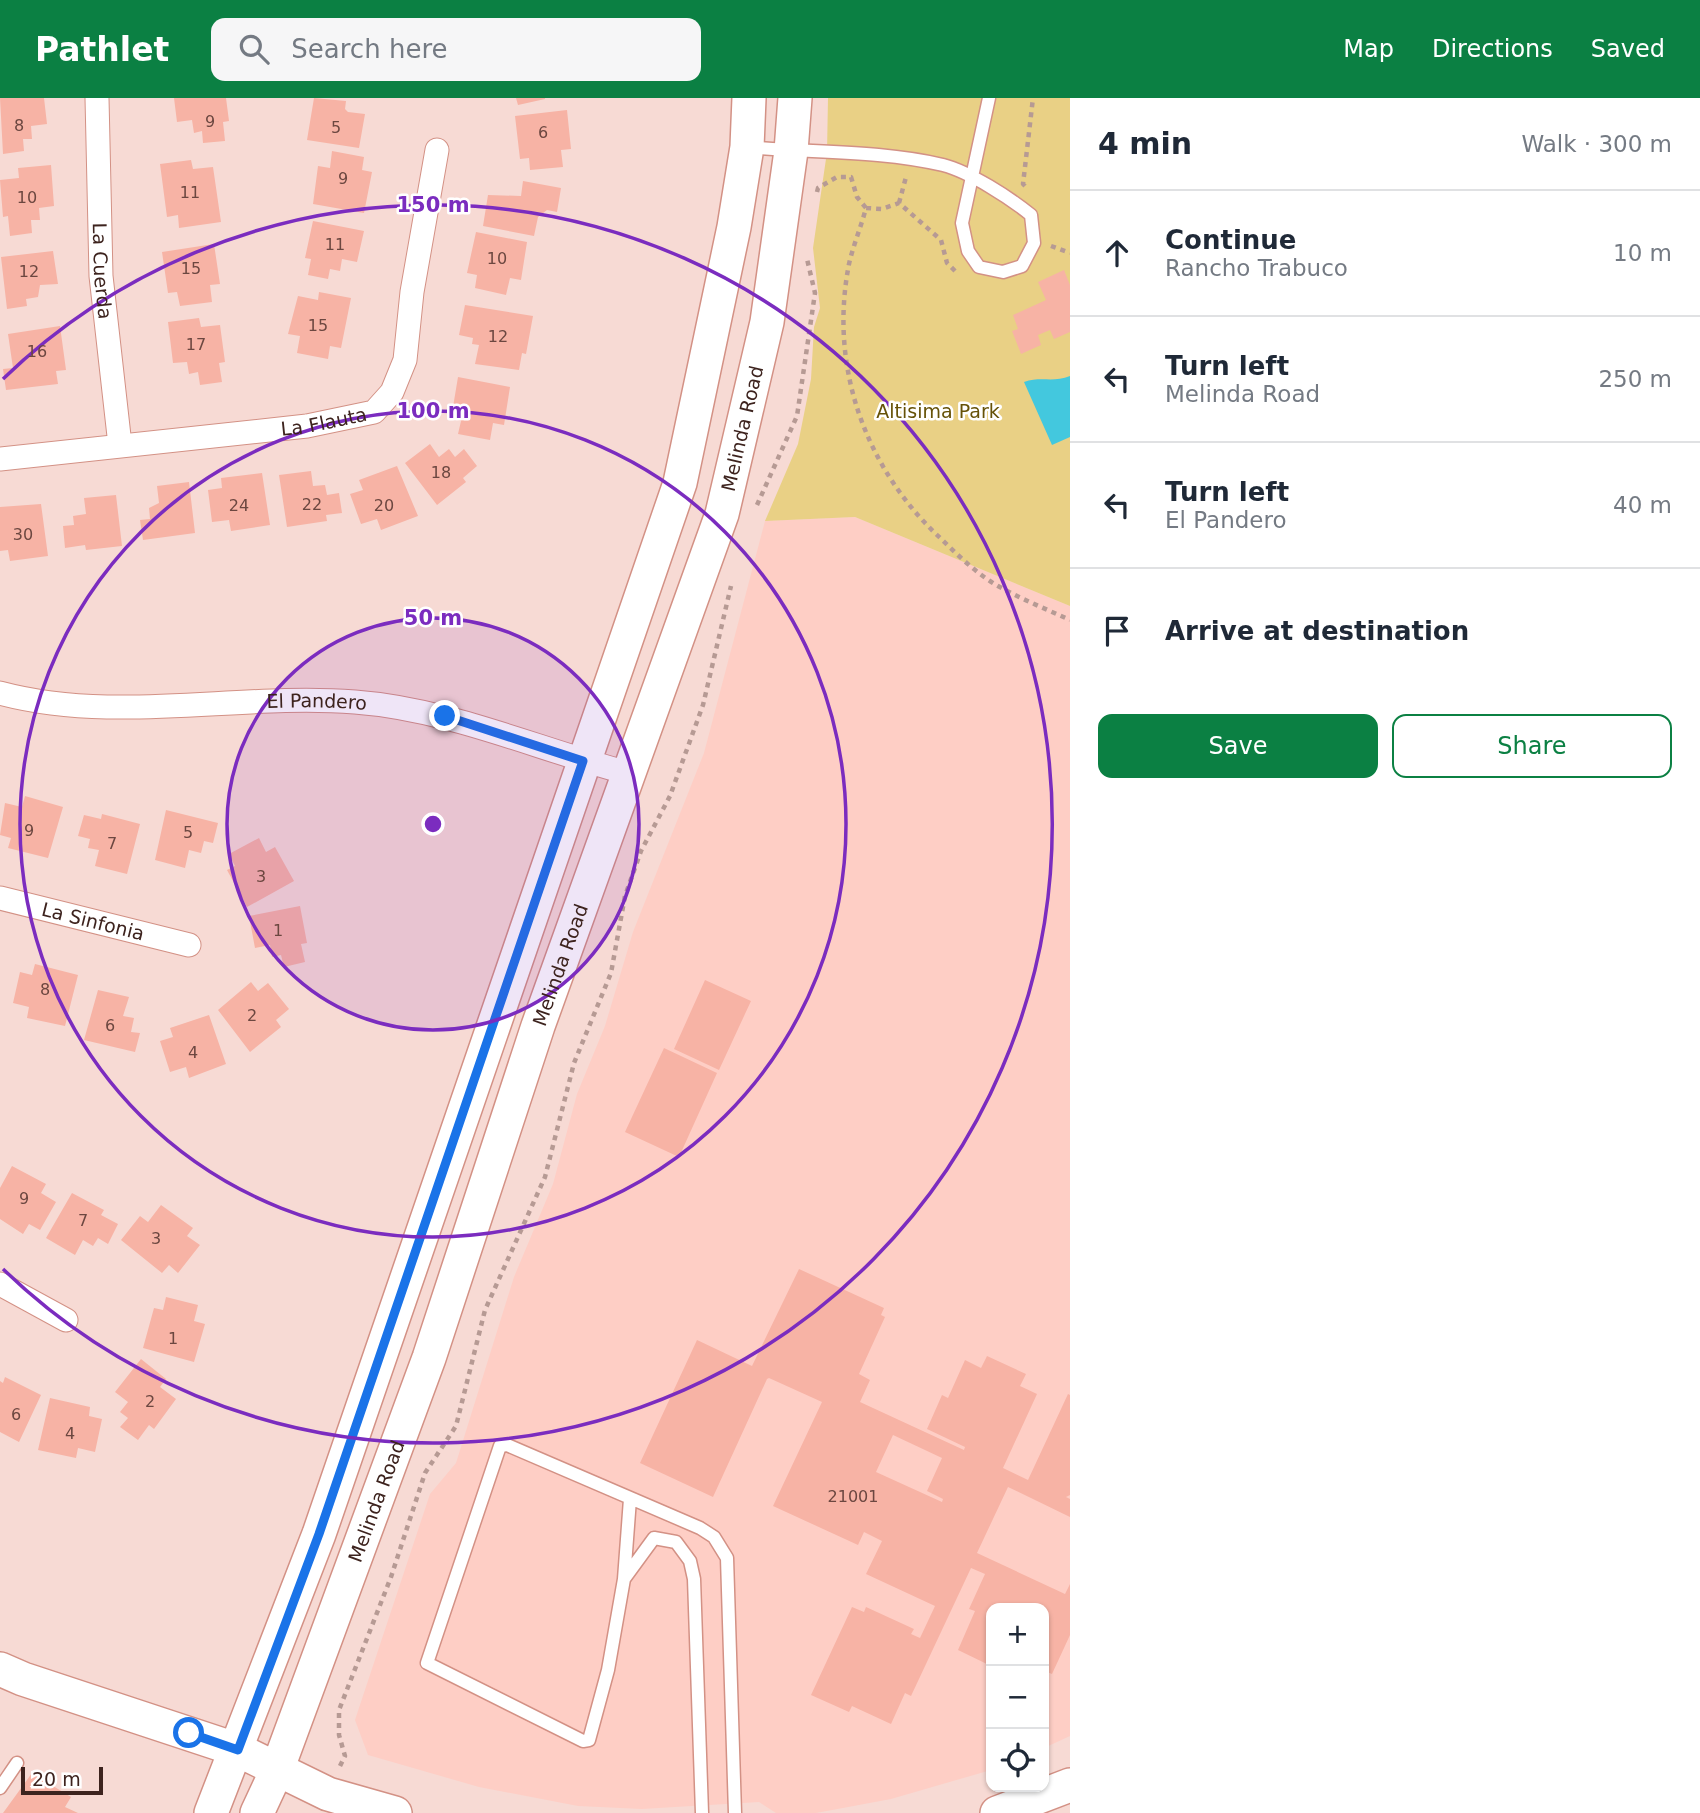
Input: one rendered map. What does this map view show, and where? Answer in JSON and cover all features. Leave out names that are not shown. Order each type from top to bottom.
[{"type":"main road","points":[[211,1813],[238,1750],[319,1534],[680,483],[719,310],[747,147],[749,98]]},
{"type":"main road","name":"Melinda Road","points":[[257,1813],[277,1770],[429,1358],[538,1026],[722,514],[767,322],[791,151],[795,98]]},
{"type":"main road","points":[[0,1669],[238,1750],[328,1794],[395,1813]]},
{"type":"main road","points":[[997,1813],[1070,1785]]},
{"type":"street","name":"La Cuerda","points":[[97,98],[101,276],[120,444]]},
{"type":"street","name":"La Flauta","points":[[0,459],[307,426],[374,412],[392,392],[405,360],[412,292],[437,150]]},
{"type":"street","name":"El Pandero","points":[[0,693],[27,701],[107,708],[299,701],[356,702],[445,716],[628,773]]},
{"type":"street","name":"La Sinfonia","points":[[0,898],[188,945]]},
{"type":"street","points":[[0,1284],[66,1320]]},
{"type":"lane","points":[[747,147],[861,152],[946,166],[972,179],[1001,191],[1031,215],[1034,243],[1022,266],[1003,272],[979,267],[968,251],[962,223],[972,179],[989,98]]},
{"type":"lane","points":[[630,1499],[624,1579],[608,1670],[590,1739],[586,1741],[426,1660],[500,1446],[507,1444],[700,1528],[713,1538],[727,1558],[735,1813]]},
{"type":"lane","points":[[624,1579],[654,1538],[676,1542],[690,1561],[694,1578],[702,1813]]},
{"type":"lane","points":[[0,1788],[17,1763]]},
{"type":"path","points":[[1030,189],[1023,184],[1033,98]]},
{"type":"path","points":[[899,203],[910,160]]},
{"type":"path","points":[[815,198],[818,188],[837,177],[851,177],[857,197],[866,208],[882,209],[899,203]]},
{"type":"path","points":[[899,203],[941,240],[947,263],[956,273]]},
{"type":"path","points":[[866,208],[849,265],[845,362],[855,409],[880,463],[909,505],[962,558],[996,585],[1070,620]]},
{"type":"path","points":[[1046,258],[1051,246],[1051,236]]},
{"type":"path","points":[[1051,246],[1070,253]]},
{"type":"path","points":[[752,515],[781,457],[797,416],[816,293],[806,253]]},
{"type":"path","points":[[328,1794],[345,1756],[339,1735],[339,1710],[391,1577],[425,1473],[456,1426],[485,1310],[545,1177],[574,1063],[611,973],[625,896],[641,851],[670,796],[703,705],[734,576]]},
{"type":"shaded area","points":[[855,517],[1070,606],[1070,1736],[1049,1746],[1049,1603],[986,1603],[986,1771],[891,1799],[816,1813],[776,1813],[759,1802],[642,1809],[578,1806],[479,1787],[368,1755],[355,1720],[430,1494],[456,1463],[514,1277],[553,1184],[577,1094],[605,1026],[633,932],[704,753],[765,521]]},
{"type":"green space","name":"Altisima Park","points":[[828,98],[1070,98],[1070,606],[855,517],[765,521],[798,444],[811,379],[814,327],[820,308],[813,248],[827,152]]},
{"type":"water","points":[[1070,376],[1070,437],[1052,445],[1024,382]]},
{"type":"building","points":[[0,98],[44,98],[47,124],[31,126],[32,139],[23,139],[24,151],[3,154]]},
{"type":"building","points":[[174,98],[226,98],[229,121],[223,122],[225,141],[203,143],[202,131],[194,133],[192,120],[177,122]]},
{"type":"building","points":[[314,98],[346,101],[345,109],[348,112],[365,114],[359,148],[307,140]]},
{"type":"building","points":[[516,98],[545,98],[545,99],[518,105]]},
{"type":"building","points":[[567,110],[571,149],[561,150],[563,167],[530,170],[529,158],[520,159],[515,116]]},
{"type":"building","points":[[332,151],[364,157],[362,170],[372,172],[364,213],[313,204],[318,166],[330,168]]},
{"type":"building","points":[[191,160],[193,169],[213,167],[221,222],[179,228],[178,215],[167,217],[160,164]]},
{"type":"building","points":[[51,165],[54,206],[39,208],[40,220],[31,220],[32,233],[10,236],[8,216],[3,217],[0,180],[19,178],[18,168]]},
{"type":"building","points":[[523,181],[561,188],[557,212],[547,210],[538,217],[534,236],[483,226],[488,195],[521,196]]},
{"type":"building","points":[[313,221],[364,231],[357,262],[342,259],[340,271],[330,269],[328,279],[308,275],[311,259],[305,258]]},
{"type":"building","points":[[476,232],[527,242],[521,280],[510,278],[506,295],[475,288],[477,275],[467,273]]},
{"type":"building","points":[[214,244],[220,284],[210,285],[212,302],[180,306],[177,292],[168,293],[162,252]]},
{"type":"building","points":[[53,251],[58,284],[40,285],[38,297],[26,299],[27,306],[7,309],[1,257]]},
{"type":"building","points":[[1064,270],[1070,285],[1070,332],[1054,339],[1050,330],[1038,335],[1041,345],[1021,354],[1012,331],[1018,329],[1013,315],[1046,300],[1038,282]]},
{"type":"building","points":[[319,292],[351,298],[341,348],[330,346],[328,359],[297,353],[300,336],[288,334],[298,296],[318,300]]},
{"type":"building","points":[[465,305],[533,316],[526,354],[522,353],[519,370],[475,364],[479,345],[472,344],[473,338],[459,335]]},
{"type":"building","points":[[199,318],[201,327],[220,325],[225,362],[219,363],[222,382],[200,385],[198,372],[189,374],[187,362],[173,363],[168,322]]},
{"type":"building","points":[[60,326],[66,370],[56,371],[58,384],[6,390],[3,369],[13,368],[8,334]]},
{"type":"building","points":[[458,377],[510,387],[504,425],[493,423],[490,440],[458,434],[461,421],[451,419]]},
{"type":"building","points":[[430,444],[439,457],[449,449],[455,457],[464,449],[477,466],[463,478],[466,482],[437,505],[405,463]]},
{"type":"building","points":[[397,466],[418,516],[381,530],[377,519],[361,524],[350,494],[363,490],[359,480]]},
{"type":"building","points":[[311,471],[313,486],[325,485],[327,495],[339,493],[342,513],[326,515],[327,521],[287,527],[279,475]]},
{"type":"building","points":[[262,473],[270,525],[231,531],[229,520],[212,522],[208,490],[222,488],[221,478]]},
{"type":"building","points":[[189,482],[195,533],[143,540],[140,520],[150,519],[149,508],[159,503],[157,486]]},
{"type":"building","points":[[116,495],[122,546],[86,550],[85,545],[65,548],[63,526],[74,525],[73,516],[86,514],[84,498]]},
{"type":"building","points":[[41,504],[48,556],[10,561],[8,550],[0,551],[0,507]]},
{"type":"building","points":[[25,796],[63,807],[48,858],[8,848],[11,838],[0,835],[5,803],[22,807]]},
{"type":"building","points":[[166,810],[218,823],[213,843],[204,841],[201,853],[189,850],[185,868],[155,860]]},
{"type":"building","points":[[102,814],[140,824],[127,874],[95,866],[99,850],[88,848],[90,839],[78,836],[84,815],[101,819]]},
{"type":"building","points":[[259,838],[266,852],[275,847],[294,881],[247,907],[227,870],[235,866],[229,854]]},
{"type":"building","points":[[300,906],[307,943],[301,944],[305,962],[284,967],[281,955],[272,957],[270,945],[255,948],[249,916]]},
{"type":"building","points":[[35,964],[78,975],[65,1026],[27,1018],[29,1007],[13,1003],[20,972],[32,975]]},
{"type":"building","points":[[705,980],[751,1001],[719,1070],[674,1049]]},
{"type":"building","points":[[251,982],[258,991],[268,983],[289,1009],[276,1020],[281,1027],[250,1052],[218,1010]]},
{"type":"building","points":[[98,990],[129,997],[123,1016],[134,1018],[131,1032],[140,1033],[135,1052],[84,1040]]},
{"type":"building","points":[[209,1015],[226,1064],[189,1078],[186,1067],[170,1072],[160,1041],[173,1037],[170,1028]]},
{"type":"building","points":[[664,1048],[717,1073],[679,1157],[625,1132]]},
{"type":"building","points":[[12,1166],[46,1184],[41,1193],[56,1202],[40,1230],[29,1224],[23,1234],[0,1219],[0,1188]]},
{"type":"building","points":[[72,1193],[104,1210],[101,1215],[118,1224],[108,1244],[98,1238],[93,1246],[83,1240],[75,1255],[46,1238]]},
{"type":"building","points":[[161,1205],[193,1228],[187,1236],[200,1245],[178,1273],[169,1265],[162,1273],[121,1240],[140,1216],[148,1222]]},
{"type":"building","points":[[799,1269],[884,1308],[881,1315],[885,1317],[859,1374],[870,1380],[860,1402],[964,1450],[965,1447],[927,1429],[942,1395],[948,1398],[965,1360],[981,1368],[987,1356],[1026,1374],[1020,1386],[1037,1394],[1003,1468],[1028,1480],[1068,1394],[1070,1395],[1070,1495],[1066,1497],[1070,1499],[1070,1517],[1008,1487],[977,1553],[1065,1594],[1070,1584],[1070,1635],[1052,1674],[1049,1673],[1049,1603],[986,1603],[986,1664],[958,1650],[975,1611],[969,1609],[985,1574],[971,1568],[911,1696],[905,1693],[891,1724],[852,1706],[849,1712],[811,1695],[852,1607],[864,1612],[866,1607],[914,1629],[911,1634],[920,1638],[935,1606],[866,1574],[882,1541],[864,1532],[858,1545],[773,1506],[822,1402],[767,1379],[713,1497],[640,1463],[697,1340],[752,1366]],"holes":[[[893,1435],[942,1458],[927,1491],[943,1499],[942,1502],[876,1472]]]},
{"type":"building","points":[[166,1297],[198,1305],[194,1321],[205,1324],[194,1362],[143,1348],[154,1308],[163,1310]]},
{"type":"building","points":[[141,1359],[166,1379],[160,1387],[176,1399],[154,1429],[149,1425],[138,1440],[120,1427],[128,1418],[120,1412],[128,1402],[115,1392]]},
{"type":"building","points":[[5,1377],[41,1395],[19,1442],[0,1432],[0,1381],[3,1383]]},
{"type":"building","points":[[50,1398],[90,1407],[89,1416],[102,1419],[95,1452],[78,1448],[76,1458],[38,1450]]},
{"type":"building","points":[[32,1773],[71,1797],[65,1807],[78,1813],[3,1813]]},
{"type":"route","points":[[189,1733],[238,1750],[319,1534],[583,761],[445,716]]}]
